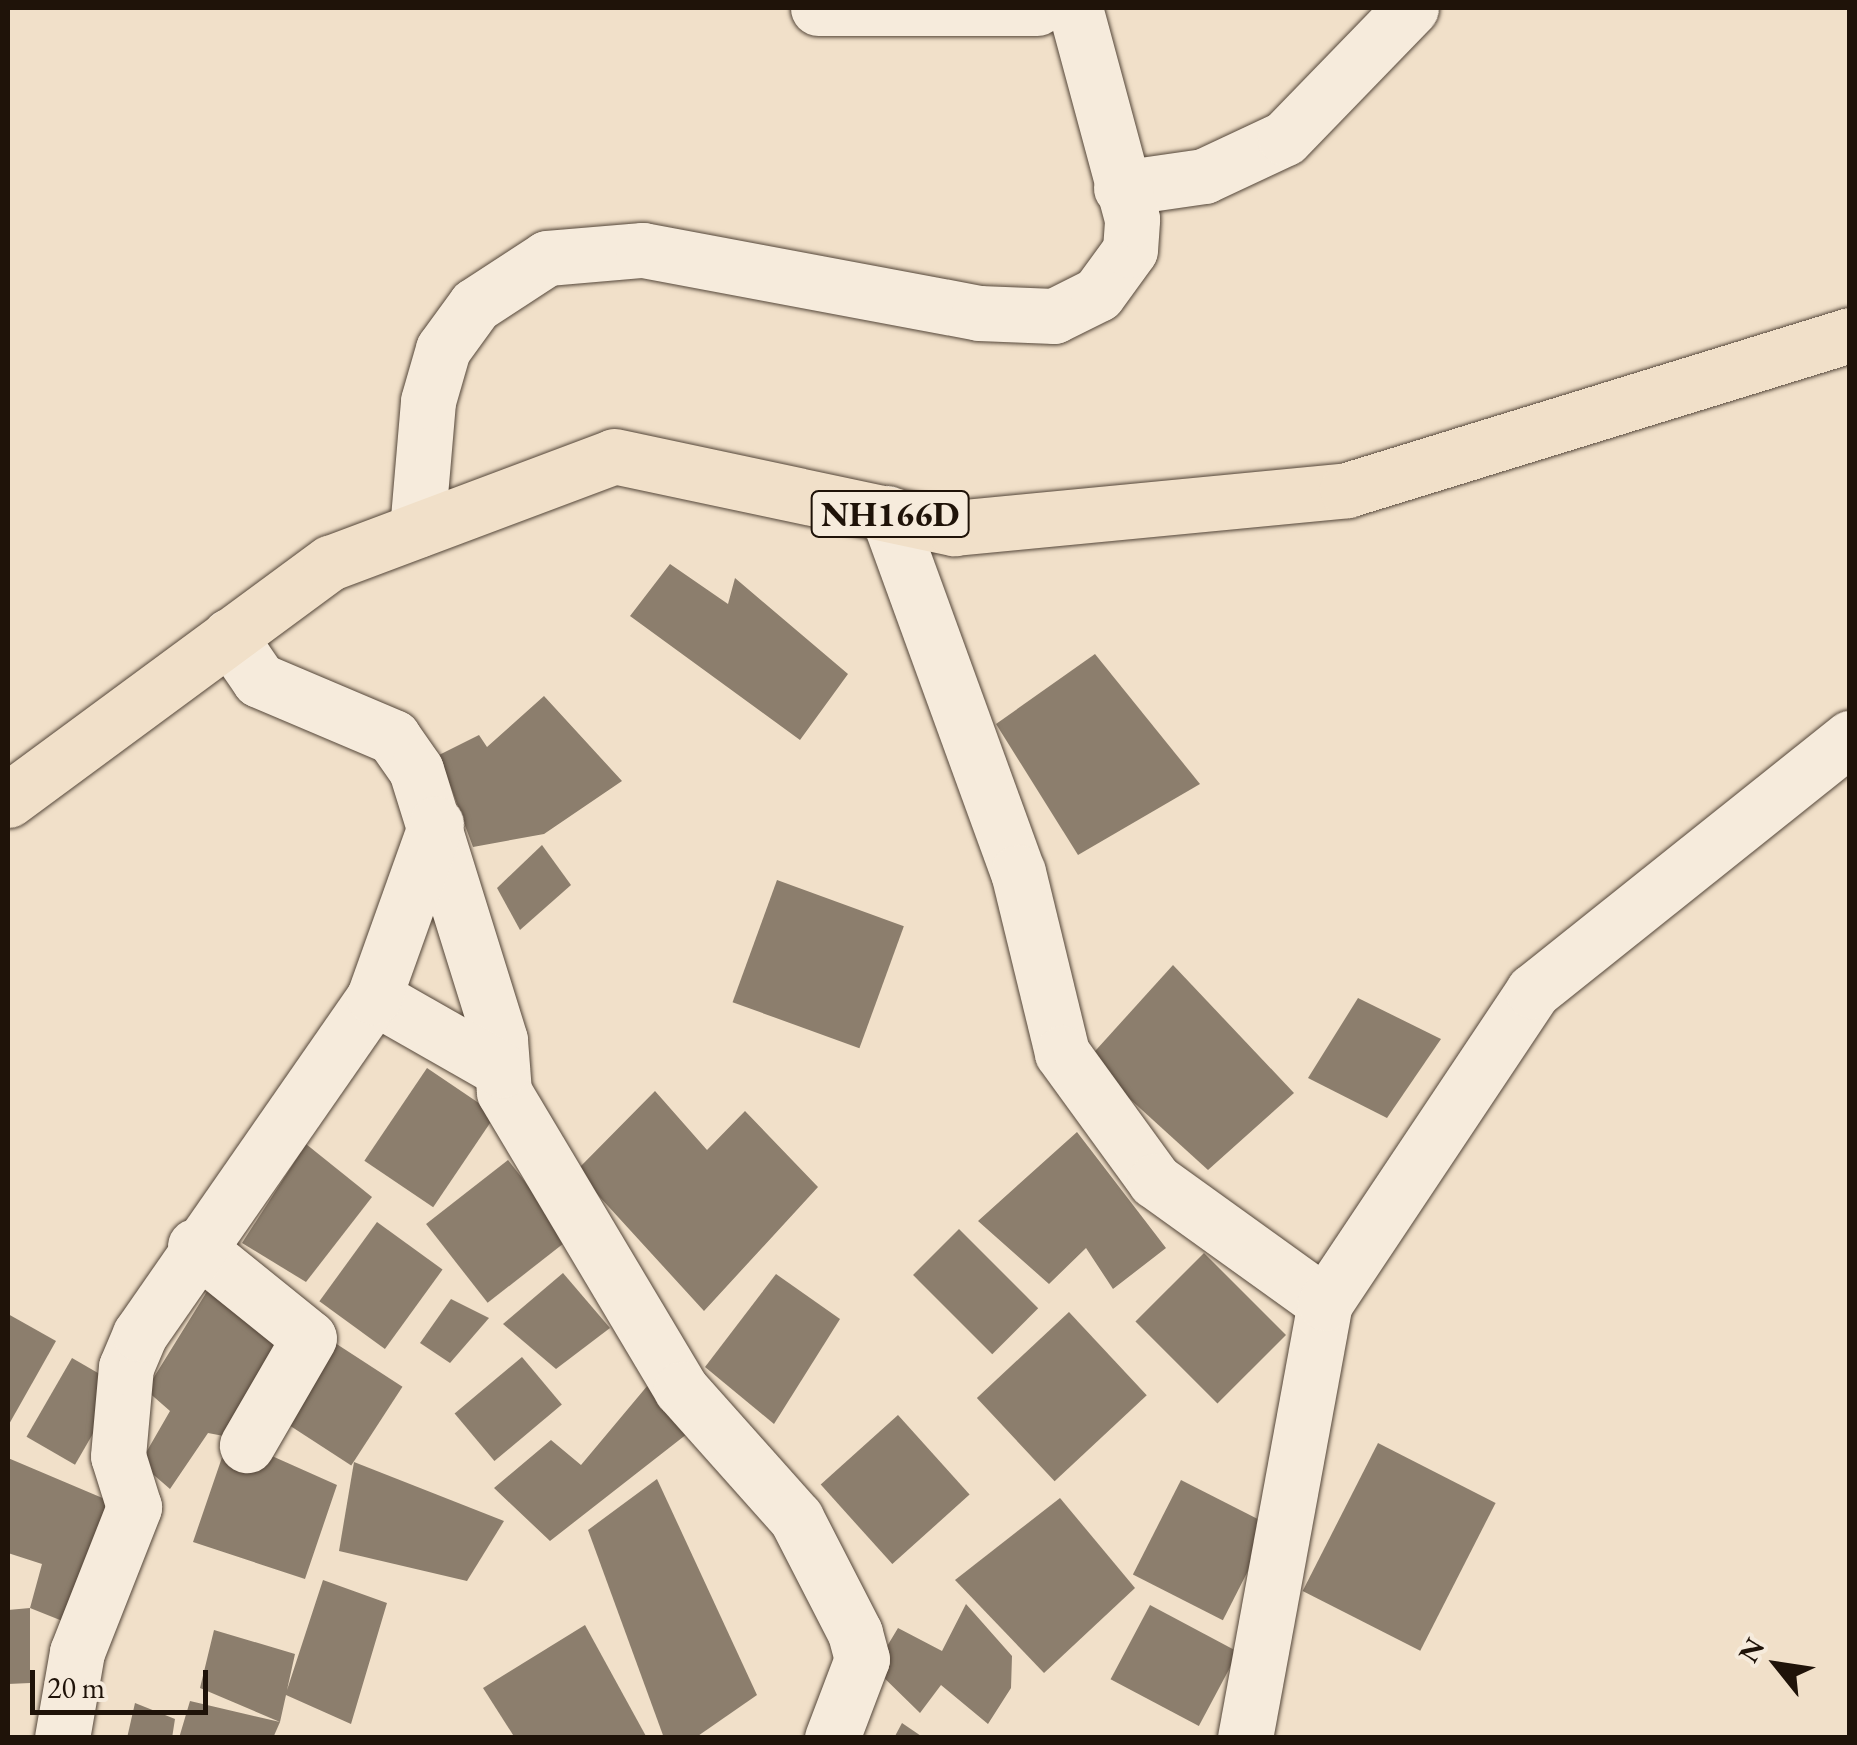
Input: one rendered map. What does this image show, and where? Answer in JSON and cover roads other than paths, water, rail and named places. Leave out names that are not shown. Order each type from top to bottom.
[{"type":"highway","name":"NH166D","points":[[8,800],[330,563],[614,456],[954,528],[1347,490],[1850,335]]},
{"type":"street","points":[[818,8],[1037,8]]},
{"type":"street","points":[[417,530],[442,348],[475,305],[517,272],[594,249],[643,250],[980,314],[1054,316],[1098,294],[1130,250],[1121,188],[1075,8]]},
{"type":"street","points":[[1121,188],[1204,176],[1285,138],[1410,8]]},
{"type":"street","points":[[886,514],[1018,872],[1062,1053],[1155,1181],[1325,1303]]},
{"type":"street","points":[[229,636],[259,680],[393,737],[436,824],[502,1070],[504,1092],[545,1168],[681,1389],[796,1518],[841,1605],[862,1659],[832,1738]]},
{"type":"street","points":[[1246,1738],[1325,1303],[1534,991],[1850,738]]},
{"type":"street","points":[[62,1738],[77,1652],[134,1508],[118,1456],[126,1367],[195,1246],[374,998],[436,824]]},
{"type":"street","points":[[374,998],[502,1070]]},
{"type":"street","points":[[195,1246],[309,1338],[247,1445]]}]
